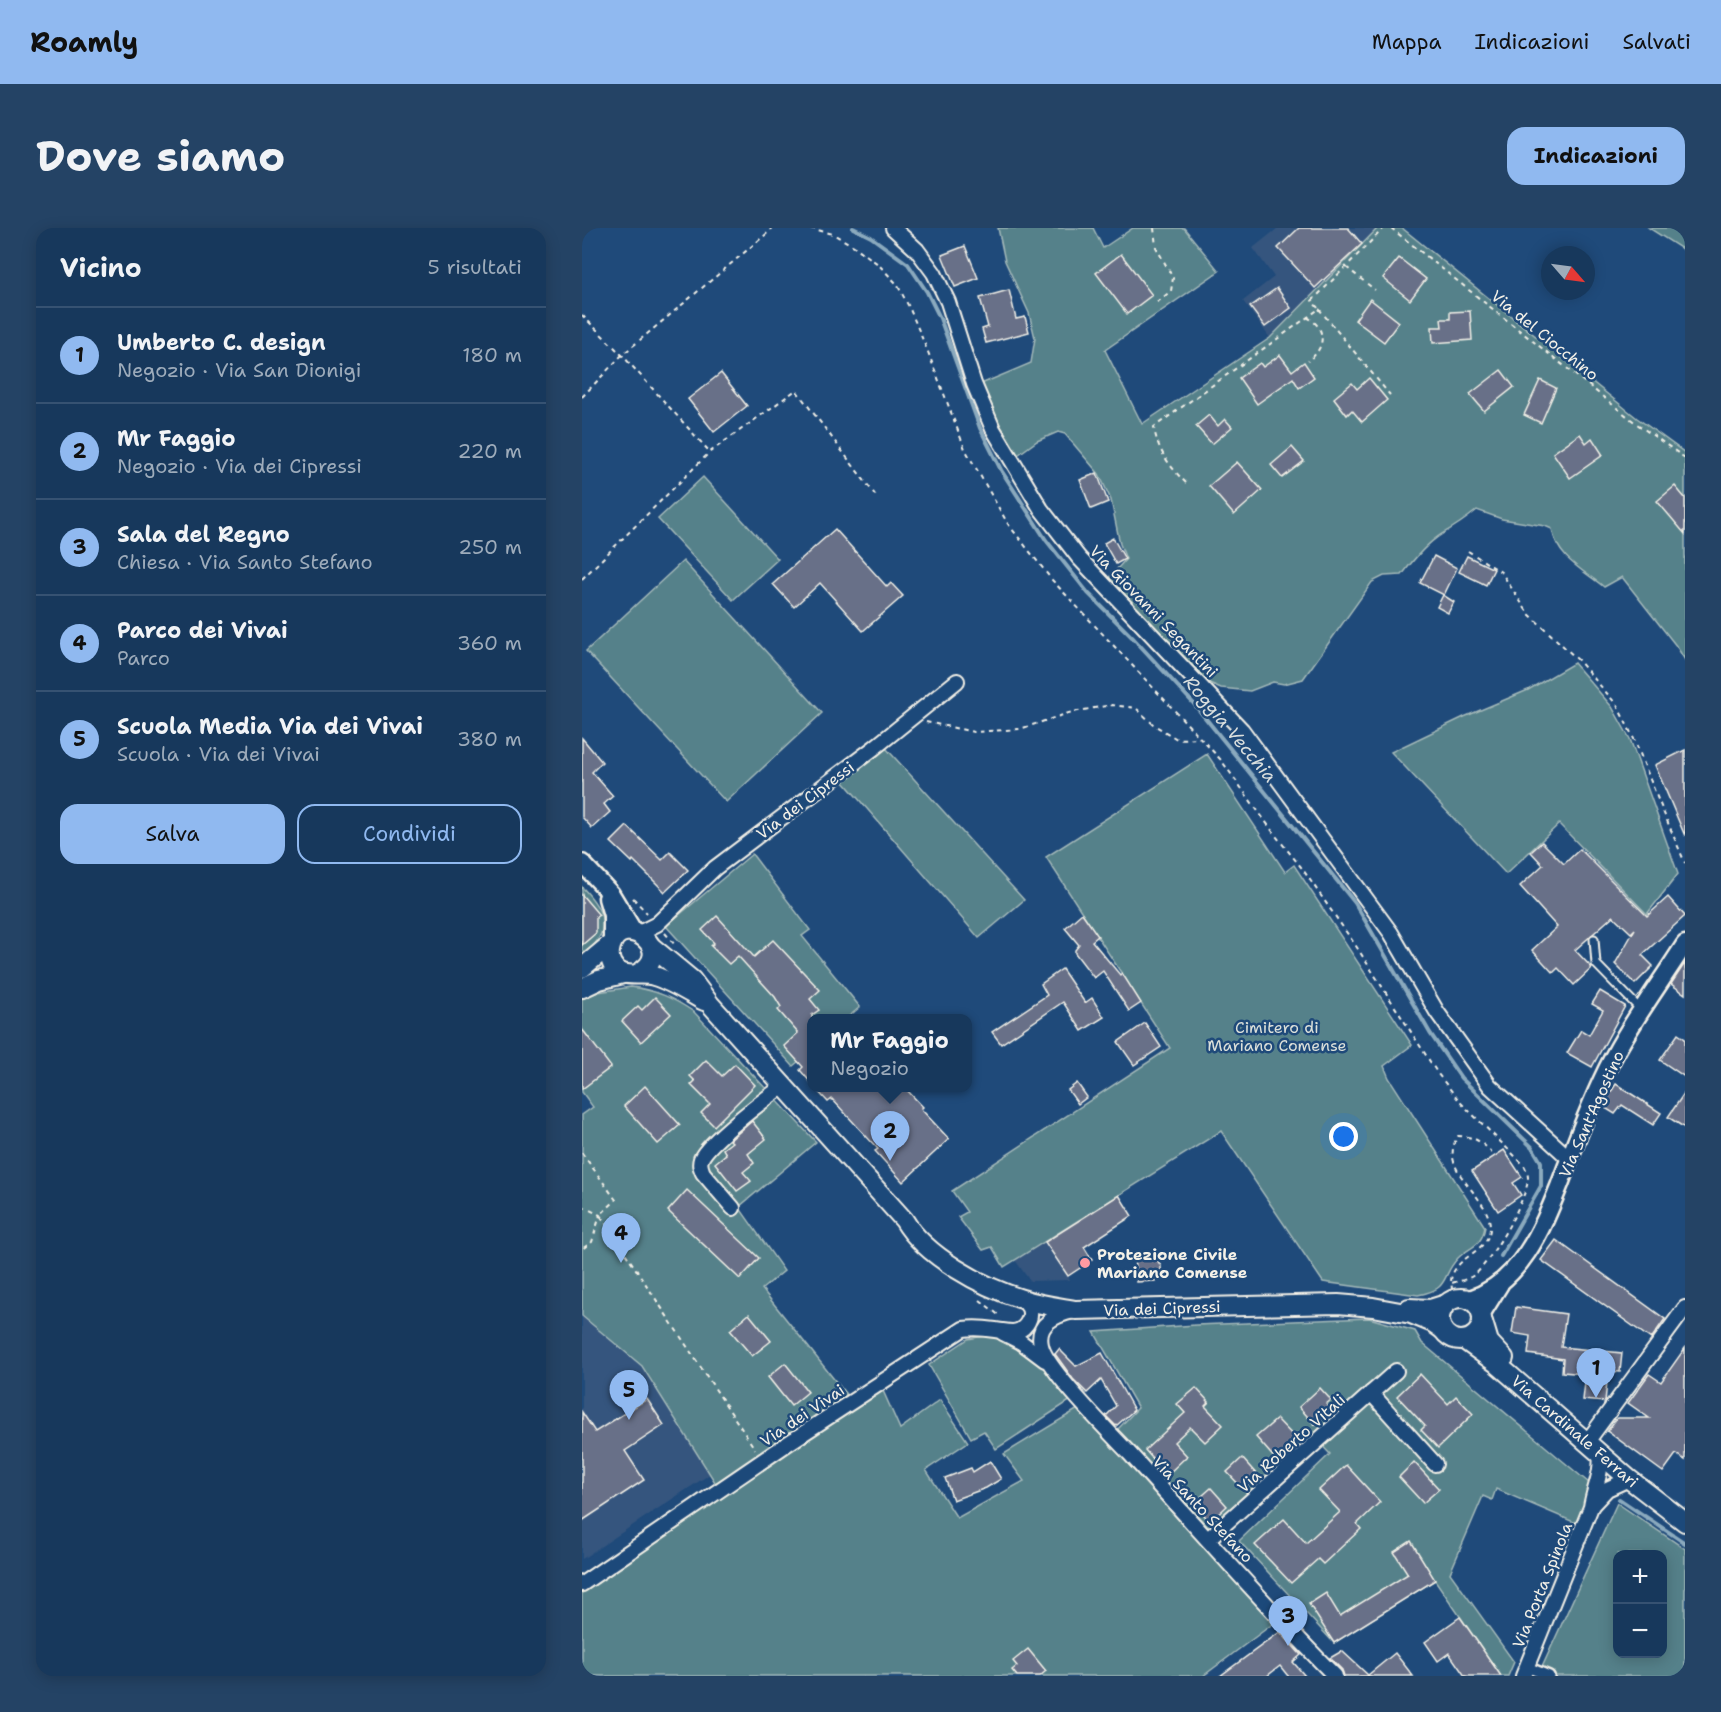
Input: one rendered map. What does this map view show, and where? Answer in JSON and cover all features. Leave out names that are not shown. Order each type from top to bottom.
[{"type":"main road","points":[[582,968],[618,936],[625,933],[641,934],[651,945],[653,956],[649,966],[630,974],[599,980],[582,988]]},
{"type":"main road","points":[[612,943],[609,953],[611,962],[616,969],[630,974]]},
{"type":"main road","name":"Via dei Cipressi","points":[[651,945],[692,980],[710,1004],[904,1220],[911,1232],[948,1263],[1003,1293],[1023,1300],[1076,1310],[1338,1304],[1373,1307],[1418,1316],[1443,1330]]},
{"type":"main road","name":"Via dei Cipressi","points":[[630,974],[655,976],[710,1004]]},
{"type":"main road","name":"Via dei Cipressi","points":[[904,1220],[975,1270],[1026,1291],[1064,1299],[1105,1302],[1326,1298],[1374,1301],[1421,1310],[1455,1296]]},
{"type":"main road","points":[[1455,1296],[1480,1307],[1483,1318],[1476,1334],[1464,1340],[1454,1339],[1443,1330],[1440,1319],[1443,1308],[1455,1296]]},
{"type":"main road","name":"Via Cardinale Ferrari","points":[[1483,1318],[1485,1335],[1497,1352],[1685,1513]]},
{"type":"main road","name":"Via Cardinale Ferrari","points":[[1464,1340],[1496,1363],[1629,1479],[1685,1522]]},
{"type":"street","name":"Via Giovanni Segantini","points":[[894,228],[917,250],[934,273],[948,302],[974,384],[993,429],[1041,510],[1079,558],[1242,730],[1391,933],[1437,1012],[1490,1086],[1570,1159]]},
{"type":"street","name":"Via dei Cipressi","points":[[634,932],[643,931],[657,924],[710,872],[957,681]]},
{"type":"street","points":[[582,863],[614,898],[634,932]]},
{"type":"street","points":[[594,877],[611,910],[612,943]]},
{"type":"street","name":"Via dei Cipressi","points":[[651,945],[657,924]]},
{"type":"street","name":"Via Sant'Agostino","points":[[1500,1283],[1523,1258],[1541,1231],[1607,1070],[1641,1011],[1685,944]]},
{"type":"street","points":[[733,1208],[703,1173],[700,1167],[701,1160],[708,1149],[750,1111],[784,1086]]},
{"type":"street","points":[[1455,1296],[1500,1283]]},
{"type":"street","points":[[1483,1318],[1500,1283]]},
{"type":"street","name":"Via dei Vivai","points":[[582,1584],[963,1329],[979,1327],[1012,1332],[1020,1330],[1027,1324],[1029,1308],[1023,1300]]},
{"type":"street","points":[[1592,1435],[1685,1308]]},
{"type":"street","name":"Via Santo Stefano","points":[[1076,1310],[1055,1316],[1044,1326],[1040,1334],[1040,1342],[1041,1349],[1049,1363],[1093,1414],[1335,1676]]},
{"type":"street","name":"Via Santo Stefano","points":[[995,1328],[1021,1342],[1049,1363]]},
{"type":"street","name":"Via Roberto Vitali","points":[[1208,1539],[1396,1371]]},
{"type":"street","points":[[1371,1393],[1435,1464]]},
{"type":"street","name":"Via Porta Spinola","points":[[1525,1672],[1591,1507],[1593,1491],[1602,1467],[1600,1453]]},
{"type":"street","name":"Via Porta Spinola","points":[[1591,1507],[1607,1489],[1629,1479]]},
{"type":"street","points":[[1525,1672],[1548,1676]]},
{"type":"lane","points":[[1594,939],[1596,964],[1641,1011]]},
{"type":"path","points":[[582,397],[622,355],[771,228]]},
{"type":"path","points":[[810,228],[832,234],[854,246],[878,264],[897,284],[928,352],[965,449],[1008,524],[1052,580],[1221,760],[1276,836],[1302,867],[1377,976],[1438,1074],[1461,1103],[1524,1165],[1528,1178],[1514,1220],[1476,1275],[1463,1281],[1455,1296]]},
{"type":"path","points":[[1154,228],[1156,247],[1173,278],[1171,291],[1156,303]]},
{"type":"path","points":[[1384,228],[1312,301],[1390,394]]},
{"type":"path","name":"Via del Ciocchino","points":[[1391,228],[1637,424],[1685,458]]},
{"type":"path","points":[[1346,266],[1375,290]]},
{"type":"path","points":[[1186,483],[1162,453],[1155,439],[1154,427],[1319,309]]},
{"type":"path","points":[[582,315],[622,355],[710,452]]},
{"type":"path","points":[[1307,317],[1317,322],[1323,336],[1315,356],[1308,361]]},
{"type":"path","points":[[582,579],[710,452],[796,390],[876,496]]},
{"type":"path","points":[[1468,551],[1501,572],[1528,613],[1578,660],[1617,705],[1635,741],[1685,862]]},
{"type":"path","points":[[912,718],[974,732],[1020,729],[1072,712],[1112,705],[1136,708],[1154,725],[1177,739],[1199,738]]},
{"type":"path","points":[[1455,1296],[1452,1276],[1460,1264],[1476,1252],[1489,1237],[1491,1225],[1485,1210],[1452,1159],[1453,1145],[1458,1136],[1471,1136],[1492,1153]]},
{"type":"path","points":[[582,1153],[616,1200],[600,1215],[592,1242],[582,1249]]},
{"type":"path","points":[[582,1206],[600,1215],[763,1461]]},
{"type":"shaded area","points":[[1278,228],[1378,228],[1270,338],[1243,301],[1274,277],[1253,248]]},
{"type":"shaded area","points":[[1045,1242],[1070,1280],[1030,1281],[1015,1260]]},
{"type":"shaded area","points":[[582,1316],[641,1366],[710,1474],[582,1559]]},
{"type":"green space","points":[[998,228],[1093,228],[1103,248],[1133,228],[1184,228],[1219,271],[1105,350],[1142,424],[1270,338],[1378,228],[1402,228],[1637,418],[1685,453],[1685,660],[1622,577],[1604,587],[1565,556],[1559,548],[1552,529],[1502,519],[1477,510],[1431,543],[1402,575],[1384,576],[1372,582],[1303,679],[1284,684],[1273,682],[1250,691],[1221,688],[1207,682],[1107,580],[1126,559],[1120,544],[1111,500],[1099,474],[1065,434],[1058,432],[1037,441],[1015,457],[998,424],[981,384],[1031,363],[1035,338],[1029,313],[1005,261]]},
{"type":"green space","points":[[1649,228],[1685,228],[1685,251]]},
{"type":"green space","points":[[703,477],[778,559],[733,600],[658,519]]},
{"type":"green space","points":[[683,561],[822,713],[726,802],[586,651]]},
{"type":"green space","points":[[1574,663],[1612,707],[1630,739],[1678,874],[1647,914],[1559,824],[1506,874],[1391,752],[1528,690]]},
{"type":"green space","points":[[885,747],[1024,900],[979,938],[843,781]]},
{"type":"green space","name":"Cimitero di Mariano Comense","points":[[1207,754],[1285,872],[1294,865],[1412,1045],[1384,1066],[1389,1078],[1485,1227],[1478,1243],[1458,1258],[1444,1281],[1436,1289],[1418,1295],[1323,1282],[1221,1131],[1004,1267],[992,1247],[983,1250],[958,1217],[967,1212],[952,1191],[1170,1048],[1046,857]]},
{"type":"green space","points":[[752,854],[810,930],[802,936],[860,1007],[852,1014],[807,1014],[807,1054],[793,1066],[666,926]]},
{"type":"green space","points":[[582,887],[601,913],[603,922],[599,938],[582,955]]},
{"type":"green space","points":[[631,987],[664,995],[694,1012],[816,1142],[739,1207],[784,1271],[762,1289],[849,1398],[880,1384],[900,1429],[940,1400],[968,1442],[926,1470],[957,1518],[1024,1481],[1004,1454],[1078,1409],[1274,1623],[1203,1676],[582,1676],[582,1582],[720,1490],[642,1366],[582,1316],[582,1115],[593,1107],[582,1092],[582,999],[598,992]]},
{"type":"green space","points":[[1369,1318],[1415,1331],[1422,1343],[1589,1483],[1583,1526],[1496,1489],[1492,1500],[1483,1496],[1450,1573],[1514,1662],[1508,1676],[1501,1676],[1435,1580],[1334,1643],[1239,1541],[1330,1454],[1315,1438],[1212,1531],[1117,1430],[1138,1408],[1094,1332],[1196,1325]]},
{"type":"green space","points":[[994,1334],[1035,1356],[1071,1400],[996,1449],[984,1431],[971,1438],[929,1365],[968,1339]]},
{"type":"green space","points":[[1617,1503],[1685,1549],[1685,1676],[1538,1676]]},
{"type":"building","points":[[1299,228],[1348,228],[1362,244],[1315,288],[1278,248]]},
{"type":"building","points":[[965,246],[978,278],[955,287],[942,255]]},
{"type":"building","points":[[1121,254],[1152,295],[1127,314],[1096,273]]},
{"type":"building","points":[[1399,258],[1426,279],[1410,300],[1383,278]]},
{"type":"building","points":[[1277,288],[1291,308],[1265,327],[1250,307]]},
{"type":"building","points":[[1009,290],[1016,319],[1025,317],[1029,332],[986,343],[982,329],[988,327],[980,298]]},
{"type":"building","points":[[1370,299],[1399,322],[1384,342],[1355,320]]},
{"type":"building","points":[[1470,311],[1472,340],[1433,343],[1432,327],[1442,327],[1441,319],[1450,319],[1450,312]]},
{"type":"building","points":[[1280,355],[1292,371],[1304,362],[1314,377],[1299,388],[1293,378],[1257,404],[1239,378],[1260,363],[1263,367]]},
{"type":"building","points":[[1501,370],[1514,387],[1484,411],[1470,394]]},
{"type":"building","points":[[721,373],[747,406],[714,432],[688,399]]},
{"type":"building","points":[[1369,378],[1387,400],[1362,422],[1352,410],[1347,415],[1334,398],[1352,383],[1357,389]]},
{"type":"building","points":[[1540,380],[1556,388],[1541,423],[1524,415]]},
{"type":"building","points":[[1209,415],[1218,426],[1225,419],[1232,427],[1212,444],[1196,426]]},
{"type":"building","points":[[1580,434],[1586,443],[1592,438],[1603,455],[1570,478],[1553,453]]},
{"type":"building","points":[[1292,447],[1304,461],[1282,478],[1271,465]]},
{"type":"building","points":[[1237,462],[1262,490],[1234,515],[1209,486]]},
{"type":"building","points":[[1097,473],[1108,502],[1091,509],[1080,480]]},
{"type":"building","points":[[1675,486],[1685,498],[1685,534],[1657,501]]},
{"type":"building","points":[[835,529],[887,587],[891,583],[903,596],[863,631],[820,583],[794,607],[773,584]]},
{"type":"building","points":[[1113,538],[1125,559],[1116,564],[1104,543]]},
{"type":"building","points":[[1434,556],[1457,568],[1444,595],[1420,583]]},
{"type":"building","points":[[1467,556],[1494,569],[1486,585],[1459,572]]},
{"type":"building","points":[[1443,595],[1454,602],[1448,613],[1437,607]]},
{"type":"building","points":[[582,738],[602,762],[592,772],[613,796],[604,804],[610,812],[592,828],[582,817]]},
{"type":"building","points":[[1685,750],[1685,836],[1655,765]]},
{"type":"building","points":[[627,826],[662,860],[670,852],[688,870],[665,892],[611,842]]},
{"type":"building","points":[[1542,842],[1564,864],[1580,849],[1647,916],[1668,897],[1685,916],[1642,955],[1653,966],[1635,984],[1615,964],[1635,929],[1631,933],[1613,916],[1575,950],[1592,968],[1574,985],[1558,968],[1553,973],[1532,950],[1557,927],[1520,886],[1543,865],[1531,852]]},
{"type":"building","points":[[582,895],[599,915],[596,917],[596,933],[582,945]]},
{"type":"building","points":[[1082,913],[1098,936],[1092,941],[1120,975],[1122,973],[1141,1003],[1129,1011],[1103,971],[1094,978],[1075,953],[1079,945],[1065,928]]},
{"type":"building","points":[[717,916],[754,957],[773,940],[820,990],[810,999],[819,1010],[813,1014],[807,1014],[807,1078],[800,1070],[803,1067],[784,1046],[798,1033],[778,1010],[781,1007],[775,997],[738,956],[729,964],[711,946],[714,943],[702,930]]},
{"type":"building","points":[[1685,963],[1685,994],[1671,984]]},
{"type":"building","points":[[1062,969],[1085,1003],[1092,998],[1104,1017],[1082,1031],[1063,1002],[1001,1044],[992,1032],[1047,995],[1041,984]]},
{"type":"building","points":[[1600,991],[1625,1006],[1592,1067],[1567,1053],[1581,1030],[1589,1035],[1603,1010],[1592,1004]]},
{"type":"building","points":[[655,997],[671,1014],[641,1042],[622,1021],[638,1006],[642,1010]]},
{"type":"building","points":[[1145,1023],[1161,1047],[1134,1065],[1118,1042]]},
{"type":"building","points":[[582,1029],[611,1067],[582,1089]]},
{"type":"building","points":[[1678,1034],[1685,1039],[1685,1077],[1660,1060]]},
{"type":"building","points":[[706,1060],[722,1076],[735,1064],[755,1085],[714,1126],[701,1113],[710,1104],[691,1085],[695,1081],[690,1076]]},
{"type":"building","points":[[1077,1083],[1087,1097],[1078,1104],[1068,1090]]},
{"type":"building","points":[[1616,1084],[1661,1113],[1653,1125],[1622,1105],[1615,1114],[1602,1106]]},
{"type":"building","points":[[645,1086],[680,1125],[658,1144],[624,1106]]},
{"type":"building","points":[[819,1092],[909,1092],[949,1139],[903,1182],[875,1151],[878,1149],[832,1099],[828,1102]]},
{"type":"building","points":[[1685,1092],[1685,1128],[1668,1117]]},
{"type":"building","points":[[752,1121],[766,1139],[748,1154],[754,1163],[743,1172],[751,1181],[737,1191],[715,1163],[726,1154],[723,1149],[732,1142],[730,1140]]},
{"type":"building","points":[[1504,1150],[1522,1177],[1513,1183],[1521,1195],[1498,1211],[1472,1171]]},
{"type":"building","points":[[687,1190],[759,1258],[740,1279],[668,1211]]},
{"type":"building","points":[[1119,1195],[1132,1216],[1084,1247],[1092,1260],[1068,1276],[1045,1242]]},
{"type":"building","points":[[1556,1240],[1665,1319],[1651,1339],[1541,1260]]},
{"type":"building","points":[[1154,1255],[1161,1266],[1161,1278],[1155,1281],[1137,1282],[1135,1256]]},
{"type":"building","points":[[1516,1307],[1566,1314],[1561,1347],[1622,1353],[1620,1372],[1608,1371],[1605,1402],[1583,1400],[1586,1374],[1562,1372],[1563,1359],[1528,1354],[1530,1336],[1512,1333]]},
{"type":"building","points":[[749,1314],[771,1341],[752,1356],[730,1330]]},
{"type":"building","points":[[1685,1348],[1685,1460],[1676,1454],[1663,1472],[1607,1431],[1617,1418],[1649,1418],[1628,1403],[1649,1374],[1661,1382]]},
{"type":"building","points":[[1059,1349],[1076,1366],[1102,1353],[1134,1410],[1116,1426],[1106,1416],[1116,1406],[1101,1380],[1087,1393],[1073,1379],[1055,1354]]},
{"type":"building","points":[[785,1363],[808,1392],[791,1406],[768,1377]]},
{"type":"building","points":[[1420,1374],[1448,1404],[1456,1396],[1473,1414],[1438,1448],[1421,1430],[1425,1426],[1397,1396]]},
{"type":"building","points":[[1196,1388],[1209,1402],[1205,1406],[1223,1425],[1205,1442],[1190,1427],[1174,1442],[1187,1456],[1167,1475],[1145,1450],[1185,1413],[1177,1404]]},
{"type":"building","points":[[1320,1388],[1331,1400],[1326,1404],[1331,1409],[1315,1425],[1299,1407]]},
{"type":"building","points":[[647,1399],[664,1425],[625,1451],[644,1480],[582,1521],[582,1412],[595,1432]]},
{"type":"building","points":[[1277,1419],[1299,1442],[1277,1461],[1256,1437]]},
{"type":"building","points":[[1242,1458],[1258,1476],[1244,1490],[1227,1472]]},
{"type":"building","points":[[990,1461],[1001,1479],[986,1488],[953,1500],[945,1478],[971,1468],[973,1472]]},
{"type":"building","points":[[1414,1462],[1439,1489],[1423,1503],[1399,1477]]},
{"type":"building","points":[[1346,1465],[1380,1502],[1357,1524],[1361,1529],[1323,1564],[1318,1559],[1291,1583],[1255,1545],[1284,1519],[1306,1543],[1340,1512],[1319,1490]]},
{"type":"building","points":[[1211,1488],[1227,1506],[1210,1522],[1194,1503]]},
{"type":"building","points":[[1411,1541],[1435,1580],[1334,1643],[1309,1604],[1326,1593],[1340,1616],[1408,1574],[1394,1552]]},
{"type":"building","points":[[1460,1617],[1501,1676],[1465,1676],[1449,1653],[1438,1661],[1425,1642]]},
{"type":"building","points":[[1280,1632],[1301,1655],[1293,1662],[1305,1676],[1288,1676],[1280,1666],[1267,1676],[1220,1676]]},
{"type":"building","points":[[1028,1649],[1046,1671],[1040,1676],[1017,1676],[1012,1670],[1017,1666],[1013,1661]]},
{"type":"building","points":[[1342,1651],[1368,1675],[1395,1653],[1413,1676],[1344,1676],[1342,1670],[1330,1658]]},
{"type":"waterway","name":"Roggia Vecchia","points":[[853,228],[871,237],[908,264],[927,292],[940,318],[980,428],[1001,470],[1046,540],[1088,593],[1194,704],[1355,903],[1430,1033],[1461,1078],[1532,1147],[1541,1162],[1541,1186],[1501,1256]]},
{"type":"waterway","name":"Roggia Vecchia","points":[[1619,1499],[1685,1543]]},
{"type":"place","name":"Mr Faggio","points":[[890,1161]]},
{"type":"place","name":"Parco dei Vivai","points":[[621,1263]]},
{"type":"place","name":"Protezione Civile Mariano Comense","points":[[1085,1263]]},
{"type":"place","name":"Umberto C. design","points":[[1596,1398]]},
{"type":"place","name":"Scuola Media Via dei Vivai","points":[[629,1420]]},
{"type":"place","name":"Sala del Regno","points":[[1288,1646]]}]
